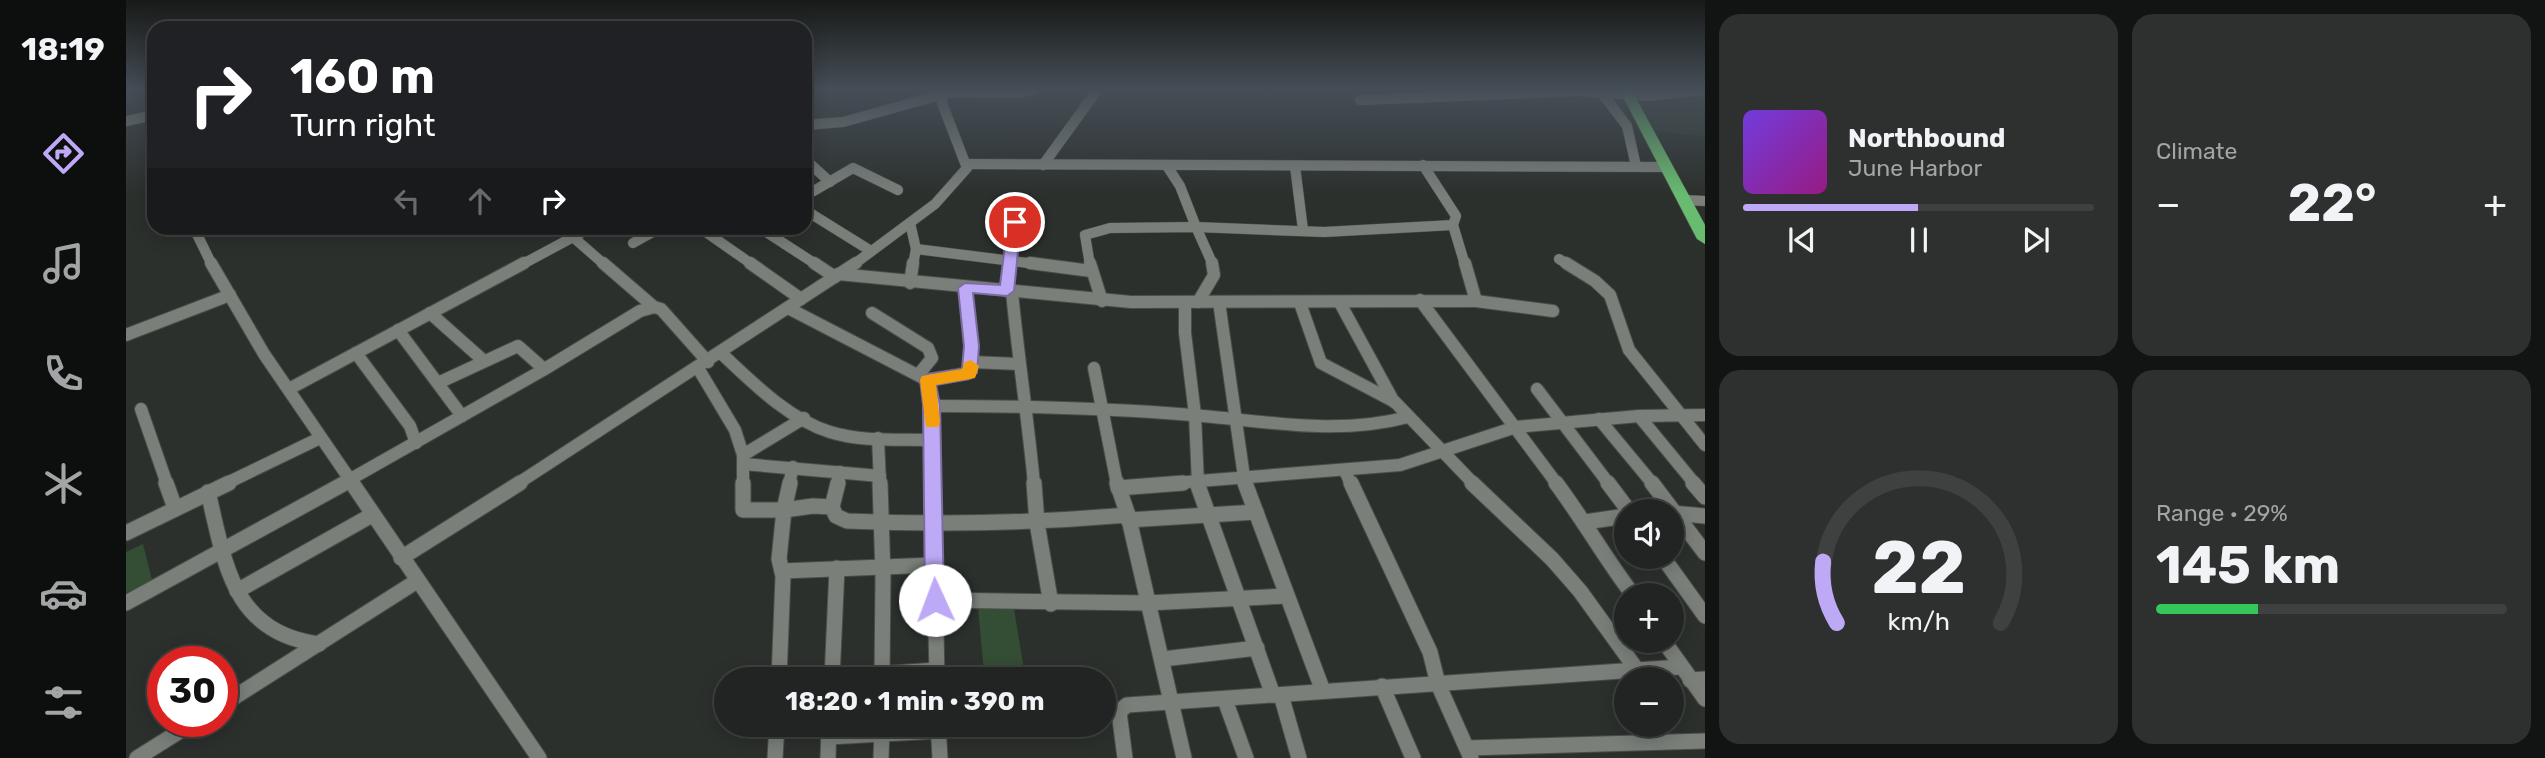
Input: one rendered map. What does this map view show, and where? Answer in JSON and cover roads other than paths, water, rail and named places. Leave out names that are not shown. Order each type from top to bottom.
[{"type":"highway","points":[[1644,124],[1705,239]]},
{"type":"street","points":[[401,558],[703,365],[910,223],[961,177],[967,168],[950,124]]},
{"type":"street","points":[[1043,165],[1072,124]]},
{"type":"street","points":[[1626,124],[1635,149],[1636,166]]},
{"type":"street","points":[[966,164],[1666,167]]},
{"type":"street","points":[[1423,165],[1456,216],[1453,225],[1476,301]]},
{"type":"street","points":[[812,166],[830,182]]},
{"type":"street","points":[[1167,166],[1180,186],[1214,268],[1214,275],[1191,302],[1185,333],[1195,415],[1196,480],[1299,758]]},
{"type":"street","points":[[1295,166],[1303,230]]},
{"type":"street","points":[[812,193],[853,168],[898,190]]},
{"type":"street","points":[[1684,200],[1705,201]]},
{"type":"street","points":[[812,214],[870,251]]},
{"type":"street","points":[[1015,222],[1009,291],[1027,406],[1037,523],[1051,604]]},
{"type":"street","points":[[910,223],[916,249],[910,283]]},
{"type":"street","points":[[1102,301],[1091,271],[1085,235],[1110,228],[1390,230],[1453,225]]},
{"type":"street","points":[[198,235],[264,354],[539,758]]},
{"type":"street","points":[[289,388],[430,313],[565,235]]},
{"type":"street","points":[[573,235],[654,307],[661,309],[703,365],[735,430],[743,460],[743,510],[832,507]]},
{"type":"street","points":[[633,243],[647,235]]},
{"type":"street","points":[[710,235],[801,299]]},
{"type":"street","points":[[771,235],[836,276],[1102,301],[1476,301],[1553,311]]},
{"type":"street","points":[[916,249],[1091,271]]},
{"type":"street","points":[[1559,259],[1605,288],[1616,307],[1629,350],[1705,445]]},
{"type":"street","points":[[788,307],[923,377],[969,373],[972,362],[965,288]]},
{"type":"street","points":[[126,335],[230,295]]},
{"type":"street","points":[[1420,300],[1585,522],[1602,554],[1624,583]]},
{"type":"street","points":[[1219,302],[1237,421],[1242,476],[1323,691]]},
{"type":"street","points":[[1300,303],[1321,363],[1395,402]]},
{"type":"street","points":[[1340,303],[1395,402],[1441,453],[1552,559],[1580,592],[1635,667]]},
{"type":"street","points":[[126,603],[350,481],[640,311],[654,307]]},
{"type":"street","points":[[430,313],[484,361]]},
{"type":"street","points":[[872,313],[928,348],[932,358],[923,377],[932,405],[937,667]]},
{"type":"street","points":[[398,330],[462,416]]},
{"type":"street","points":[[438,383],[518,346],[544,369]]},
{"type":"street","points":[[356,353],[410,426],[416,443]]},
{"type":"street","points":[[721,353],[804,418],[827,431],[850,436],[932,440]]},
{"type":"street","points":[[972,362],[1019,364]]},
{"type":"street","points":[[1094,368],[1118,488],[1163,659],[1184,758]]},
{"type":"street","points":[[1537,389],[1620,499]]},
{"type":"street","points":[[932,405],[1027,406],[1195,415],[1237,421],[1334,427],[1383,425],[1408,417]]},
{"type":"street","points":[[141,408],[175,508]]},
{"type":"street","points":[[1118,488],[1400,465],[1516,427],[1639,416],[1705,415]]},
{"type":"street","points":[[1639,416],[1705,497]]},
{"type":"street","points":[[743,460],[804,418]]},
{"type":"street","points":[[1600,419],[1663,499]]},
{"type":"street","points":[[126,533],[320,438]]},
{"type":"street","points":[[878,438],[883,569],[882,667]]},
{"type":"street","points":[[743,460],[880,476]]},
{"type":"street","points":[[779,667],[782,570],[779,559],[784,510],[793,467]]},
{"type":"street","points":[[1345,471],[1430,652],[1438,684],[1469,753],[1705,741]]},
{"type":"street","points":[[841,472],[832,507],[841,520],[933,525],[1037,523],[1256,512]]},
{"type":"street","points":[[208,492],[229,578],[247,605],[269,628],[295,641],[319,644]]},
{"type":"street","points":[[1684,513],[1705,516]]},
{"type":"street","points":[[237,591],[372,515]]},
{"type":"street","points":[[1585,522],[1614,518]]},
{"type":"street","points":[[1684,526],[1705,553]]},
{"type":"street","points":[[782,570],[883,569],[934,565]]},
{"type":"street","points":[[833,667],[837,568]]},
{"type":"street","points":[[1671,569],[1705,616]]},
{"type":"street","points":[[238,695],[417,581]]},
{"type":"street","points":[[935,600],[1051,604],[1147,603],[1287,596]]},
{"type":"street","points":[[1163,659],[1257,648]]},
{"type":"street","points":[[1674,653],[1692,675],[1705,699]]},
{"type":"street","points":[[1125,758],[1119,712],[1126,705],[1614,672]]},
{"type":"street","points":[[1382,686],[1413,758]]},
{"type":"street","points":[[1225,700],[1246,758]]},
{"type":"street","points":[[137,758],[170,737]]},
{"type":"street","points":[[775,758],[776,737]]},
{"type":"street","points":[[828,758],[829,737]]},
{"type":"street","points":[[881,737],[881,758]]},
{"type":"street","points":[[939,737],[940,758]]}]
